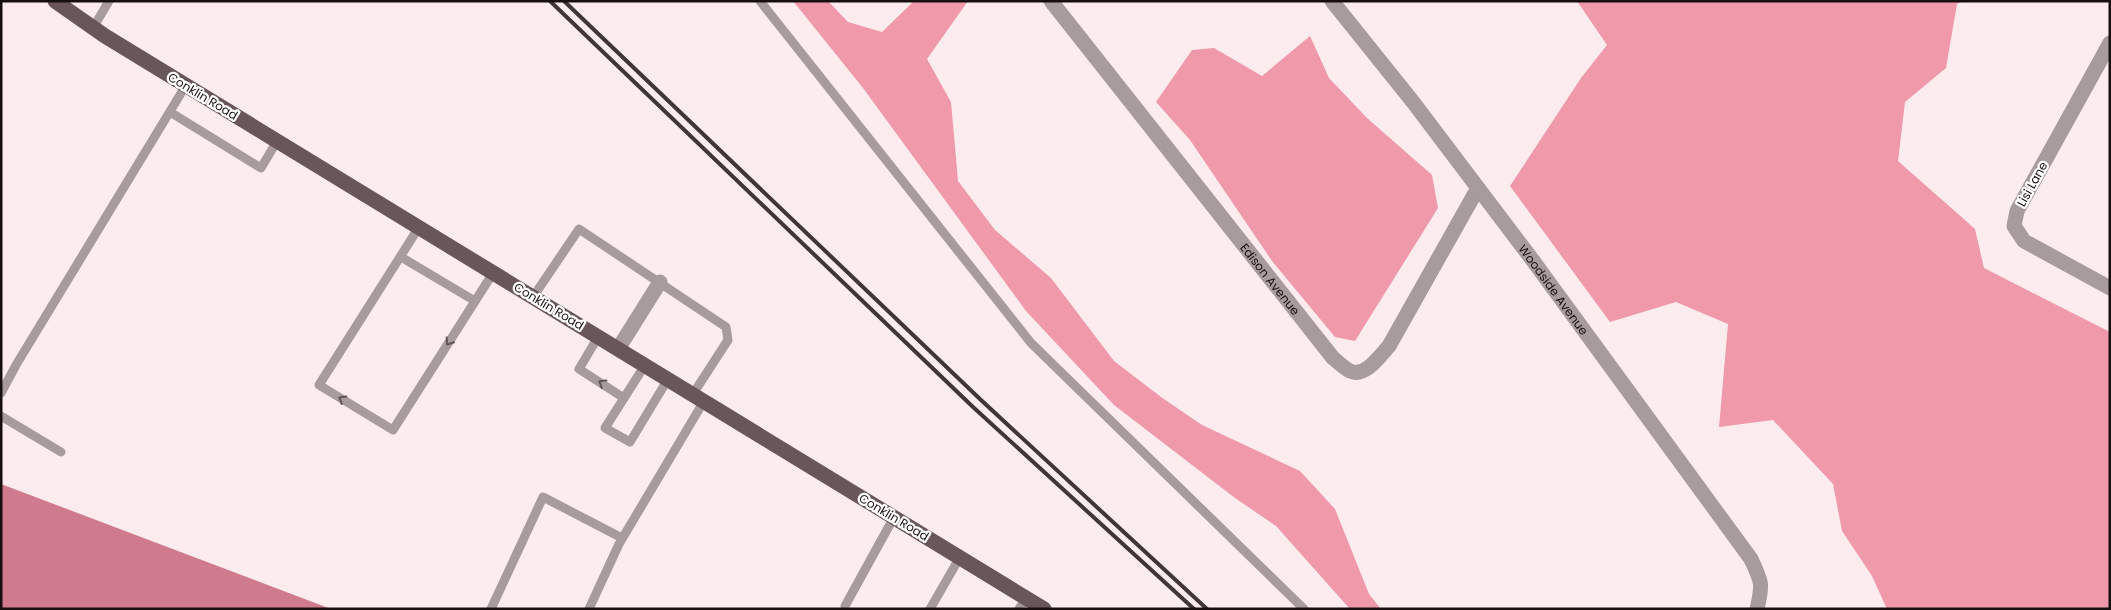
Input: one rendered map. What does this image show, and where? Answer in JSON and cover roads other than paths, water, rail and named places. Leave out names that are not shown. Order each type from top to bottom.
[{"type":"main road","name":"Conklin Road","points":[[55,1],[93,28],[960,557],[1023,603],[1044,609]]},
{"type":"street","name":"Edison Avenue","points":[[1051,1],[1327,351],[1351,372],[1360,372],[1373,365],[1389,346],[1478,188]]},
{"type":"street","name":"Woodside Avenue","points":[[1332,1],[1478,188],[1751,559],[1761,580],[1757,609]]},
{"type":"street","name":"Lisi Lane","points":[[2110,43],[2017,211],[2014,226],[2024,241],[2110,288]]},
{"type":"street","points":[[618,349],[660,282]]},
{"type":"lane","points":[[93,28],[109,1]]},
{"type":"lane","points":[[760,1],[1031,343],[1304,609]]},
{"type":"lane","points":[[1,393],[16,365],[186,85]]},
{"type":"lane","points":[[170,112],[261,168],[277,141]]},
{"type":"lane","points":[[419,228],[320,385],[393,430],[493,273]]},
{"type":"lane","points":[[533,297],[579,229],[726,327],[728,340],[622,538],[589,609]]},
{"type":"lane","points":[[401,257],[475,301]]},
{"type":"lane","points":[[598,337],[579,369],[624,398]]},
{"type":"lane","points":[[644,365],[605,428],[630,442],[668,379]]},
{"type":"lane","points":[[1,416],[61,452]]},
{"type":"lane","points":[[491,609],[543,497],[622,538]]},
{"type":"lane","points":[[845,606],[894,517]]},
{"type":"lane","points":[[930,609],[960,557]]},
{"type":"railway","points":[[550,1],[973,407],[1194,609]]},
{"type":"railway","points":[[564,1],[981,400],[1207,609]]}]
